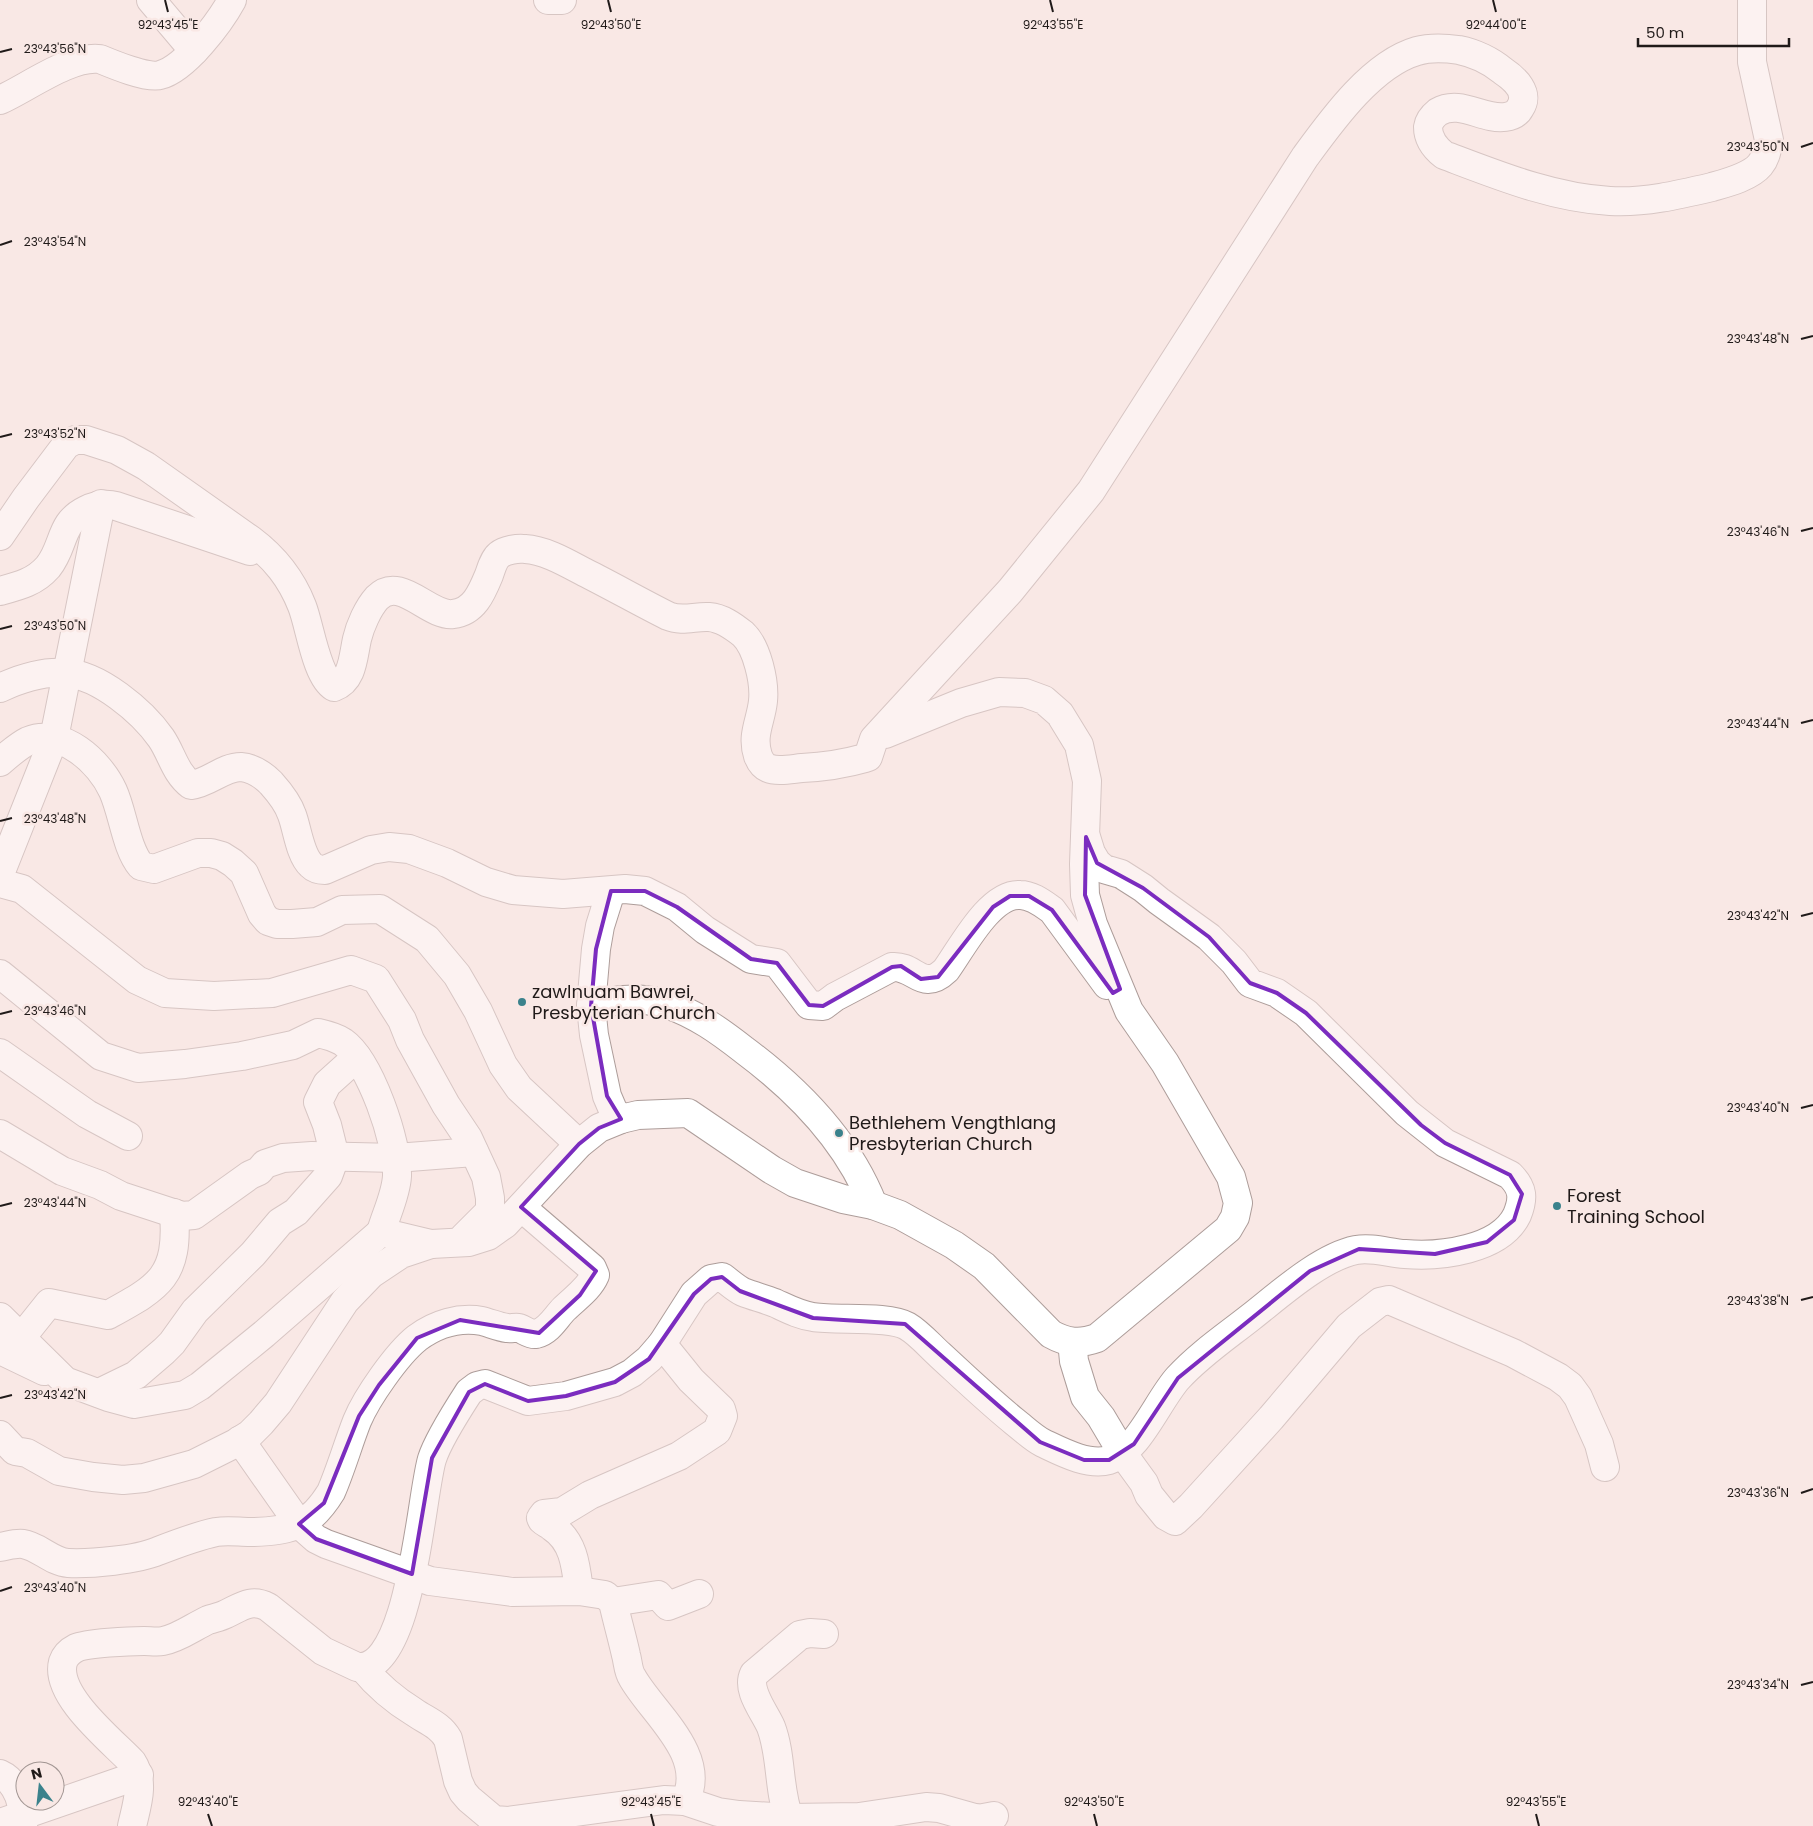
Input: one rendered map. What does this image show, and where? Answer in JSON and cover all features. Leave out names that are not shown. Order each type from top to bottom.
[{"type":"street","points":[[151,0],[194,51]]},
{"type":"street","points":[[0,100],[55,71],[85,59],[100,59],[149,76],[160,76],[194,51],[221,18],[232,0]]},
{"type":"street","points":[[548,0],[562,0]]},
{"type":"street","points":[[0,536],[62,449],[76,440],[86,440],[117,450],[146,466],[252,540],[283,570],[303,608],[318,660],[328,684],[334,687],[341,684],[349,672],[357,638],[377,598],[389,592],[400,591],[439,612],[454,614],[473,605],[483,591],[492,566],[499,555],[524,548],[555,558],[674,618],[710,617],[726,622],[742,634],[754,649],[759,662],[764,700],[754,740],[761,762],[768,768],[833,766],[862,759],[868,757],[874,739],[1010,591],[1091,491],[1305,157],[1328,126],[1378,74],[1416,51],[1442,48],[1467,52],[1498,67],[1511,77],[1523,93],[1524,98],[1518,111],[1513,115],[1505,117],[1452,108],[1442,110],[1433,115],[1428,123],[1428,133],[1437,150],[1444,156],[1519,182],[1578,197],[1610,201],[1668,197],[1720,185],[1749,173],[1760,166],[1766,153],[1768,140],[1752,62],[1752,0]]},
{"type":"street","points":[[0,591],[36,578],[49,566],[55,556],[70,521],[83,511],[101,504],[116,506],[272,558]]},
{"type":"street","points":[[0,874],[54,738],[101,504]]},
{"type":"street","points":[[0,688],[26,677],[56,672],[68,673],[96,682],[119,695],[160,736],[182,779],[191,785],[201,784],[227,770],[241,767],[254,770],[265,777],[287,803],[309,864],[317,870],[325,870],[371,850],[389,847],[409,849],[447,863],[486,882],[513,890],[563,894],[634,889],[645,891],[677,907],[705,930],[751,959],[777,963],[809,1004],[823,1006],[835,997],[892,966],[901,966],[921,979],[938,977],[950,964],[976,926],[993,908],[1010,896],[1029,896],[1052,910],[1129,1011],[1165,1063],[1231,1177],[1238,1203],[1235,1217],[1228,1229],[1098,1338],[1075,1343],[1062,1340],[1051,1334],[970,1254],[900,1215],[873,1205],[843,1199],[795,1183],[772,1170],[688,1113],[638,1115],[621,1119],[599,1128],[579,1144],[505,1224],[488,1236],[469,1242],[443,1244],[401,1254],[371,1274],[345,1301],[270,1413],[250,1434],[194,1464],[144,1478],[123,1480],[101,1479],[59,1471],[27,1453],[15,1451],[0,1435]]},
{"type":"street","points":[[874,739],[961,703],[999,692],[1025,693],[1044,700],[1060,714],[1079,745],[1087,782],[1084,864],[1085,895],[1093,924],[1129,1011]]},
{"type":"street","points":[[0,762],[28,741],[54,738],[70,745],[83,753],[107,780],[113,791],[134,855],[144,868],[154,869],[198,853],[211,853],[222,856],[233,862],[244,873],[262,914],[268,921],[285,924],[317,922],[342,910],[380,909],[428,939],[457,975],[478,1011],[503,1065],[519,1088],[579,1144]]},
{"type":"street","points":[[363,1668],[377,1660],[396,1632],[412,1574],[432,1458],[469,1392],[477,1386],[485,1384],[528,1401],[566,1396],[615,1382],[632,1373],[649,1359],[662,1344],[694,1294],[711,1279],[722,1277],[740,1291],[774,1303],[792,1312],[813,1318],[870,1320],[905,1324],[993,1404],[1040,1442],[1084,1460],[1110,1460],[1123,1454],[1134,1444],[1178,1378],[1211,1348],[1310,1271],[1347,1252],[1359,1249],[1406,1254],[1436,1254],[1464,1249],[1487,1242],[1506,1231],[1521,1206],[1522,1194],[1518,1183],[1510,1175],[1445,1143],[1421,1125],[1306,1014],[1277,993],[1250,983],[1234,962],[1209,937],[1143,888],[1121,874],[1104,869],[1097,863],[1091,853],[1086,836]]},
{"type":"street","points":[[0,883],[22,889],[137,980],[166,994],[214,996],[272,993],[351,970],[376,979],[397,1012],[410,1040],[446,1105],[468,1138],[486,1177],[490,1198],[490,1211],[470,1231],[443,1244],[381,1232]]},
{"type":"street","points":[[610,891],[596,949],[591,1006],[594,1035],[607,1096],[613,1110],[621,1119]]},
{"type":"street","points":[[0,974],[101,1056],[138,1068],[242,1056],[293,1046],[318,1033],[333,1037],[344,1043],[357,1057],[388,1122],[396,1158],[397,1177],[381,1232],[200,1386],[184,1395],[134,1404],[65,1381],[6,1340],[49,1303],[108,1315],[144,1296],[162,1278],[174,1255],[176,1236],[174,1214]]},
{"type":"street","points":[[591,1006],[624,1000],[666,1004],[720,1031],[788,1085],[813,1111],[846,1151],[866,1187],[873,1205]]},
{"type":"street","points":[[0,1053],[87,1114],[128,1136]]},
{"type":"street","points":[[99,1393],[136,1375],[164,1351],[195,1311],[253,1254],[280,1222],[296,1212],[328,1176],[335,1157],[327,1125],[318,1102],[327,1084],[357,1057]]},
{"type":"street","points":[[0,1134],[62,1171],[100,1185],[121,1196],[182,1216],[194,1215],[242,1180],[259,1171],[265,1164],[312,1156],[396,1158],[474,1152]]},
{"type":"street","points":[[0,1546],[21,1543],[29,1545],[66,1563],[112,1560],[152,1554],[199,1536],[216,1532],[251,1532],[299,1524],[312,1517],[324,1503],[338,1475],[359,1416],[384,1378],[417,1338],[437,1326],[460,1320],[481,1321],[507,1328],[518,1328],[534,1334],[539,1333],[546,1330],[592,1280],[595,1275],[592,1268],[521,1207]]},
{"type":"street","points":[[1075,1343],[1073,1351],[1074,1361],[1085,1397],[1101,1417],[1123,1454],[1144,1483],[1149,1495],[1166,1516],[1174,1521],[1178,1519],[1271,1418],[1349,1326],[1380,1302],[1390,1300],[1513,1354],[1558,1377],[1570,1386],[1578,1397],[1598,1444],[1605,1467]]},
{"type":"street","points":[[579,1591],[576,1561],[567,1542],[553,1527],[542,1520],[541,1518],[544,1514],[562,1512],[590,1495],[679,1456],[717,1431],[721,1421],[723,1412],[721,1408],[691,1380],[662,1344]]},
{"type":"street","points":[[240,1440],[299,1524],[316,1539],[326,1544],[430,1580],[512,1592],[579,1591],[605,1595],[613,1602],[631,1676],[671,1728],[686,1758],[690,1785],[685,1801]]},
{"type":"street","points":[[613,1602],[658,1595],[668,1606],[699,1594]]},
{"type":"street","points":[[132,1826],[138,1797],[138,1775],[132,1762],[75,1704],[63,1679],[63,1662],[70,1652],[83,1645],[146,1641],[160,1642],[174,1639],[210,1620],[252,1602],[268,1607],[323,1651],[363,1668],[403,1704],[434,1724],[444,1733],[448,1740],[458,1781],[463,1792],[496,1821],[664,1800],[685,1801],[718,1812],[739,1816],[789,1818],[859,1816],[926,1807],[939,1808],[978,1819],[994,1816]]},
{"type":"street","points":[[789,1818],[783,1798],[778,1753],[771,1729],[752,1692],[751,1681],[754,1674],[800,1635],[810,1633],[824,1634]]},
{"type":"street","points":[[0,1774],[6,1776],[17,1791],[15,1821],[138,1775]]},
{"type":"highlighted area","points":[[1086,837],[1097,863],[1143,888],[1209,937],[1250,983],[1277,993],[1306,1013],[1421,1125],[1445,1143],[1510,1175],[1522,1194],[1514,1220],[1487,1242],[1435,1254],[1359,1249],[1310,1271],[1178,1378],[1134,1444],[1109,1460],[1084,1460],[1040,1442],[905,1324],[813,1318],[740,1291],[722,1277],[711,1279],[694,1294],[649,1359],[615,1382],[566,1396],[528,1401],[485,1384],[469,1392],[432,1458],[412,1574],[316,1539],[299,1524],[324,1503],[359,1416],[379,1385],[417,1338],[460,1320],[539,1333],[580,1295],[596,1271],[521,1207],[579,1144],[599,1128],[621,1119],[607,1096],[591,1006],[596,949],[611,891],[645,891],[677,907],[751,959],[777,963],[809,1005],[823,1006],[892,967],[901,966],[921,979],[938,977],[993,907],[1010,896],[1029,896],[1052,910],[1113,993],[1120,989],[1085,895]]},
{"type":"place","name":"zawlnuam Bawrei, Presbyterian Church","points":[[522,1002]]},
{"type":"place","name":"Bethlehem Vengthlang Presbyterian Church","points":[[839,1133]]},
{"type":"place","name":"Forest Training School","points":[[1557,1206]]}]
